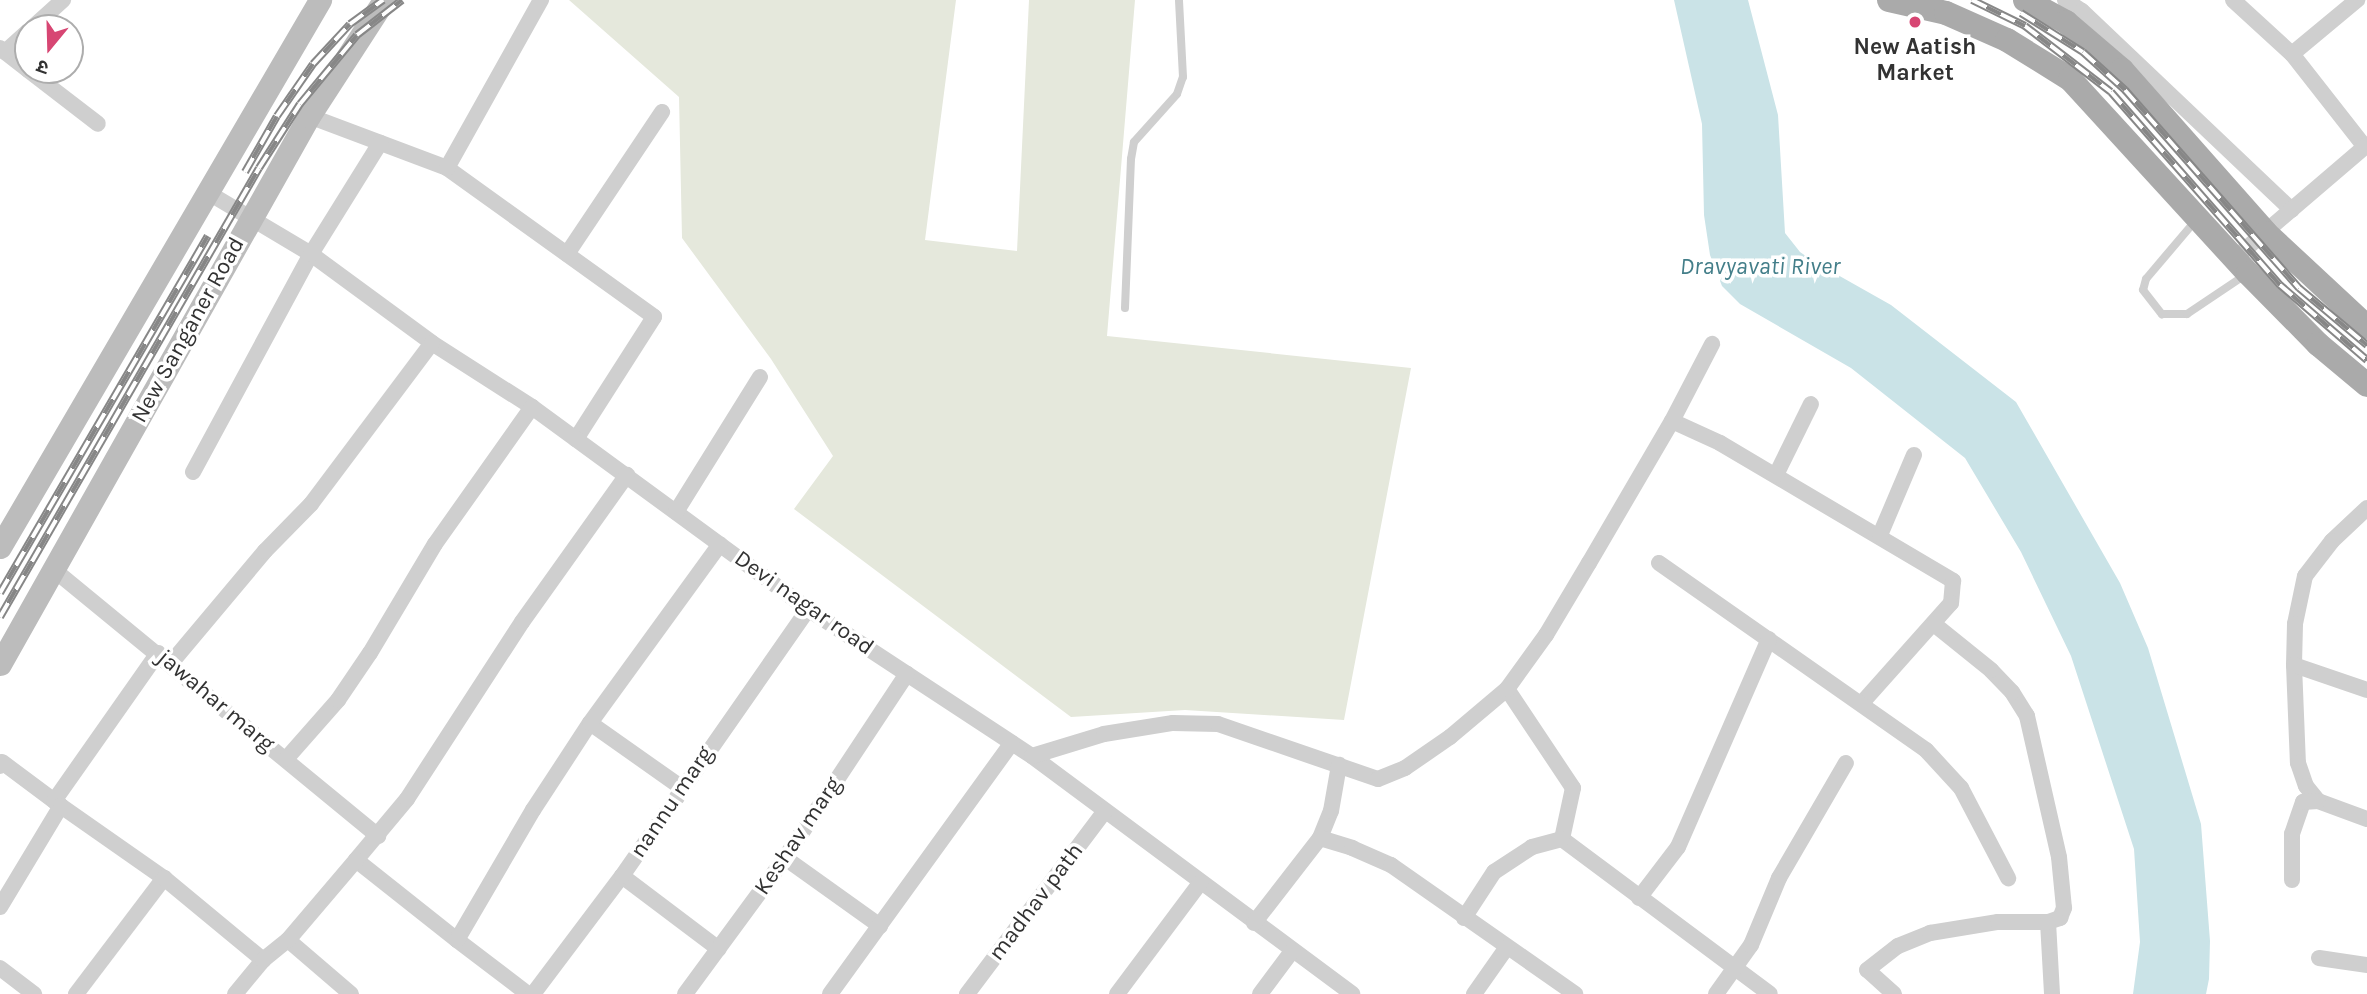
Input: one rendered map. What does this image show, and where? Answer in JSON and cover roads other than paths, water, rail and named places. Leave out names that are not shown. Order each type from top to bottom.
[{"type":"main road","points":[[3,533],[320,0]]},
{"type":"main road","name":"New Sanganer Road","points":[[0,664],[309,116],[384,0]]},
{"type":"main road","points":[[1889,0],[1950,6],[2070,79],[2199,216],[2241,266],[2318,344],[2367,384]]},
{"type":"main road","points":[[2025,0],[2066,22],[2122,70],[2266,233],[2367,327]]},
{"type":"street","points":[[48,14],[63,0]]},
{"type":"street","points":[[447,168],[541,0]]},
{"type":"street","points":[[2065,0],[2082,11],[2292,210]]},
{"type":"street","points":[[2233,0],[2292,54],[2366,146],[2266,233],[2241,266]]},
{"type":"street","points":[[2292,54],[2357,0]]},
{"type":"street","points":[[46,84],[98,124]]},
{"type":"street","points":[[567,254],[662,112]]},
{"type":"street","points":[[309,116],[447,168],[654,317],[576,439]]},
{"type":"street","points":[[193,472],[311,254],[380,143]]},
{"type":"street","name":"Devi nagar road","points":[[207,192],[311,254],[432,343],[532,407],[808,609],[1032,756],[1352,994]]},
{"type":"street","points":[[0,907],[58,803],[165,658],[311,504],[432,343]]},
{"type":"street","points":[[1032,756],[1104,734],[1172,723],[1218,724],[1378,779],[1405,768],[1450,737],[1507,689],[1546,635],[1672,421],[1712,344]]},
{"type":"street","points":[[676,512],[760,377]]},
{"type":"street","points":[[1776,475],[1811,404]]},
{"type":"street","points":[[286,759],[344,691],[435,544],[532,407]]},
{"type":"street","points":[[1672,421],[1720,443],[1880,535],[1953,581],[1951,603],[1862,703]]},
{"type":"street","points":[[1880,535],[1914,455]]},
{"type":"street","points":[[235,994],[263,960],[288,940],[407,799],[522,622],[627,475]]},
{"type":"street","points":[[2318,801],[2306,786],[2298,763],[2295,624],[2305,576],[2332,541],[2367,508]]},
{"type":"street","points":[[457,940],[533,810],[590,723],[720,544]]},
{"type":"street","points":[[1659,563],[1926,750],[1961,788],[2008,878]]},
{"type":"street","name":"jawahar marg","points":[[53,569],[165,658],[378,836]]},
{"type":"street","name":"nannu marg","points":[[531,994],[622,876],[808,609]]},
{"type":"street","points":[[1894,994],[1867,970],[1898,946],[1944,931],[1998,922],[2048,922],[2060,918],[2064,908],[2059,856],[2027,716],[2012,692],[1991,670],[1934,624]]},
{"type":"street","points":[[1639,898],[1678,847],[1769,639]]},
{"type":"street","points":[[2294,665],[2367,690]]},
{"type":"street","name":"Keshav marg","points":[[685,994],[785,858],[907,674]]},
{"type":"street","points":[[1507,689],[1573,788],[1562,839]]},
{"type":"street","points":[[590,723],[682,788]]},
{"type":"street","points":[[830,994],[1012,743]]},
{"type":"street","points":[[1,763],[164,878],[263,960]]},
{"type":"street","points":[[1716,994],[1751,945],[1779,878],[1846,763]]},
{"type":"street","points":[[1254,923],[1320,838],[1331,811],[1339,765]]},
{"type":"street","points":[[2292,880],[2292,834],[2303,802],[2318,801],[2367,819]]},
{"type":"street","name":"madhav path","points":[[967,994],[1105,811]]},
{"type":"street","points":[[1320,838],[1391,865],[1575,994]]},
{"type":"street","points":[[1562,839],[1770,994]]},
{"type":"street","points":[[1464,918],[1494,872],[1532,847],[1562,839]]},
{"type":"street","points":[[785,858],[880,926]]},
{"type":"street","points":[[356,860],[457,940],[531,994]]},
{"type":"street","points":[[622,876],[719,949]]},
{"type":"street","points":[[76,994],[164,878]]},
{"type":"street","points":[[1117,994],[1200,883]]},
{"type":"street","points":[[2048,922],[2052,994]]},
{"type":"street","points":[[288,940],[351,994]]},
{"type":"street","points":[[1474,994],[1507,947]]},
{"type":"street","points":[[1260,994],[1292,951]]},
{"type":"street","points":[[2319,958],[2367,965]]},
{"type":"street","points":[[0,968],[34,994]]},
{"type":"lane","points":[[1125,307],[1131,159],[1135,142],[1177,94],[1183,77],[1179,0]]},
{"type":"lane","points":[[2199,216],[2146,279],[2143,290],[2162,314],[2187,314],[2241,266]]},
{"type":"water","name":"Dravyavati River","points":[[1674,0],[1748,0],[1778,115],[1785,233],[1800,252],[1891,305],[2016,402],[2120,583],[2148,648],[2201,824],[2210,941],[2206,994],[2133,994],[2140,942],[2134,849],[2071,656],[2021,552],[1965,458],[1851,368],[1740,304],[1722,286],[1710,255],[1704,215],[1702,124]]},
{"type":"railway","points":[[245,172],[277,116],[313,64],[350,24],[383,0]]},
{"type":"railway","points":[[0,617],[259,168],[300,104],[357,35],[402,0]]},
{"type":"railway","points":[[1972,0],[2025,26],[2111,92],[2280,285],[2367,360]]},
{"type":"railway","points":[[2021,13],[2083,52],[2125,90],[2299,288],[2367,345]]},
{"type":"railway","points":[[0,593],[208,236]]},
{"type":"place","name":"New Aatish Market","points":[[1915,22]]}]
